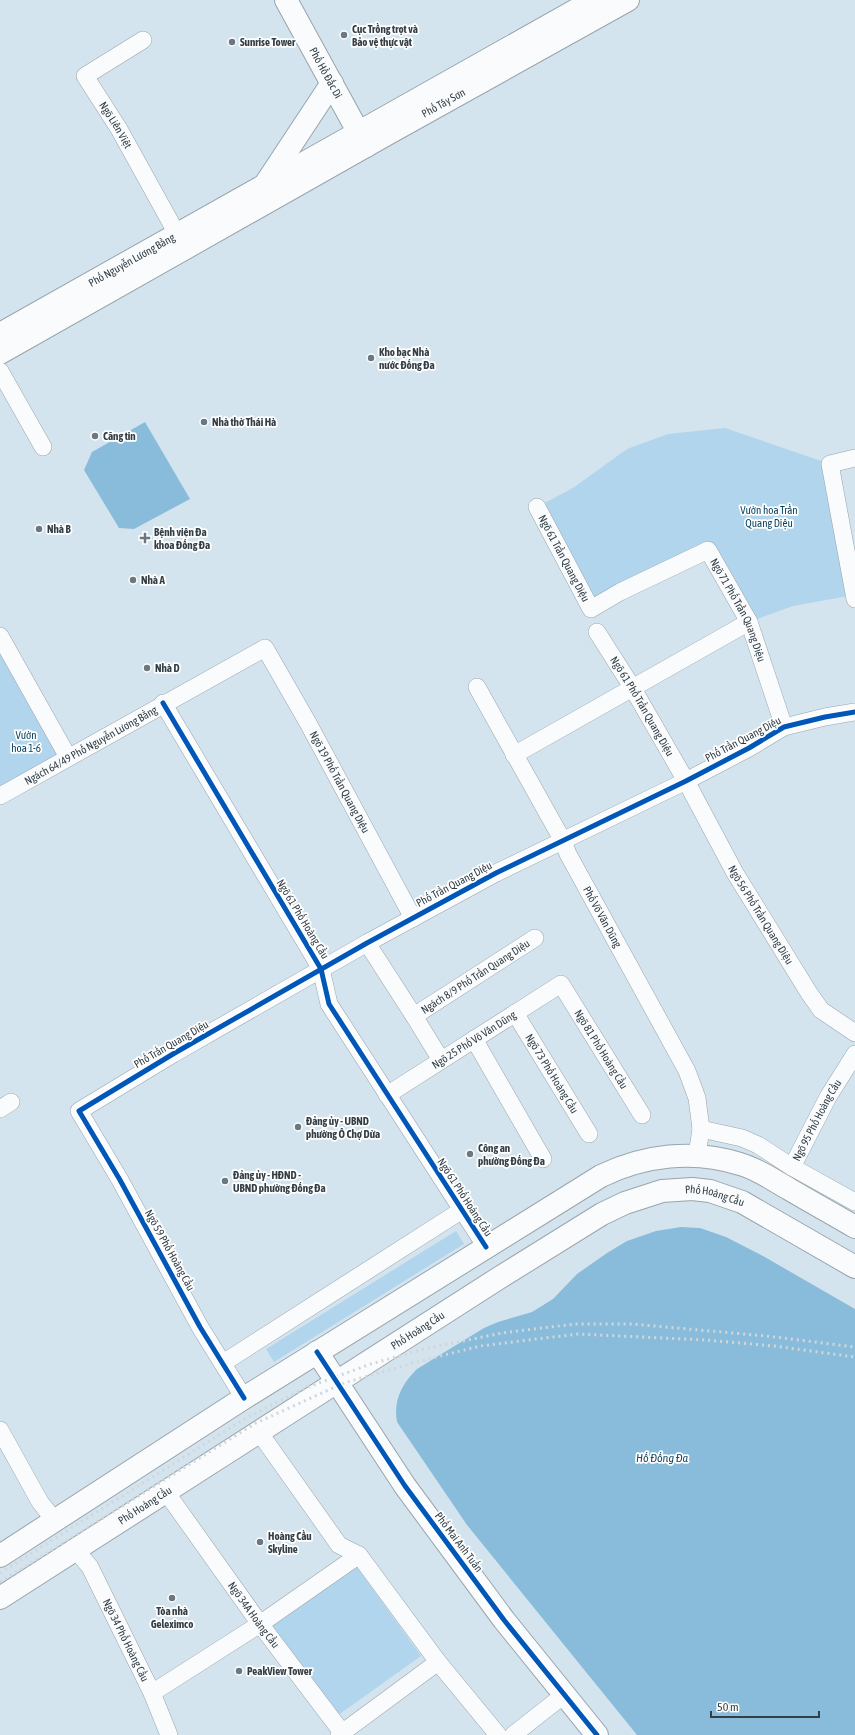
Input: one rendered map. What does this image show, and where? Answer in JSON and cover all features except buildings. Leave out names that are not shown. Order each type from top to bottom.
[{"type":"main road","name":"Phố Hồ Đắc Di","points":[[286,0],[362,139]]},
{"type":"main road","name":"Phố Tây Sơn","points":[[260,207],[362,139],[594,0]]},
{"type":"main road","name":"Phố Tây Sơn","points":[[264,186],[362,139],[628,0]]},
{"type":"main road","points":[[264,186],[332,82]]},
{"type":"main road","name":"Phố Nguyễn Lương Bằng","points":[[0,334],[264,186]]},
{"type":"main road","name":"Phố Nguyễn Lương Bằng","points":[[0,354],[260,207]]},
{"type":"main road","points":[[692,1189],[697,1156]]},
{"type":"main road","points":[[0,1556],[317,1352],[601,1176],[620,1166],[642,1160],[662,1157],[697,1156],[719,1158],[741,1164],[759,1172],[855,1227]]},
{"type":"main road","name":"Phố Hoàng Cầu","points":[[0,1598],[499,1278],[602,1214],[625,1203],[662,1191],[692,1189],[710,1191],[742,1202],[855,1267]]},
{"type":"main road","name":"Phố Mai Anh Tuấn","points":[[317,1352],[405,1486],[504,1620],[597,1735]]},
{"type":"main road","points":[[55,1521],[75,1549]]},
{"type":"street","name":"Ngõ Liên Việt","points":[[143,40],[86,76],[119,128],[177,234]]},
{"type":"street","points":[[0,371],[43,447]]},
{"type":"street","points":[[855,458],[830,464],[855,599]]},
{"type":"street","name":"Ngõ 61 Trần Quang Diệu","points":[[537,507],[591,609]]},
{"type":"street","name":"Ngõ 71 Phố Trần Quang Diệu","points":[[591,609],[620,592],[708,550],[749,622],[784,727]]},
{"type":"street","points":[[514,755],[749,622]]},
{"type":"street","name":"Ngõ 61 Phố Trần Quang Diệu","points":[[597,632],[632,687],[686,781]]},
{"type":"street","points":[[0,636],[68,757]]},
{"type":"street","name":"Ngách 64/49 Phố Nguyễn Lương Bằng","points":[[0,796],[163,703],[265,648]]},
{"type":"street","name":"Ngõ 19 Phố Trần Quang Diệu","points":[[265,648],[308,723],[413,918]]},
{"type":"street","name":"Phố Võ Văn Dũng","points":[[477,687],[563,841],[568,854],[687,1071],[697,1098],[701,1129],[697,1156]]},
{"type":"street","name":"Ngõ 61 Phố Hoàng Cầu","points":[[163,703],[321,969],[329,1004],[486,1247]]},
{"type":"street","name":"Phố Trần Quang Diệu","points":[[78,1111],[173,1054],[321,969],[496,873],[686,781],[749,748],[784,727],[824,717],[855,712]]},
{"type":"street","name":"Ngõ 56 Phố Trần Quang Diệu","points":[[686,781],[735,873],[809,993],[821,1010],[855,1033]]},
{"type":"street","name":"Ngách 8/9 Phố Trần Quang Diệu","points":[[414,1016],[535,938]]},
{"type":"street","points":[[367,943],[441,1060]]},
{"type":"street","name":"Ngõ 25 Phố Võ Văn Dũng","points":[[387,1095],[561,984]]},
{"type":"street","name":"Ngõ 81 Phố Hoàng Cầu","points":[[561,984],[642,1115]]},
{"type":"street","name":"Ngõ 73 Phố Hoàng Cầu","points":[[516,1013],[589,1134]]},
{"type":"street","points":[[474,1039],[543,1159]]},
{"type":"street","name":"Ngõ 95 Phố Hoàng Cầu","points":[[792,1167],[828,1098],[855,1054]]},
{"type":"street","name":"Ngõ 59 Phố Hoàng Cầu","points":[[78,1111],[120,1180],[200,1327],[244,1398]]},
{"type":"street","points":[[701,1129],[742,1138],[758,1145],[792,1167],[855,1202]]},
{"type":"street","points":[[223,1363],[462,1210]]},
{"type":"street","points":[[0,1430],[40,1502],[55,1521]]},
{"type":"street","points":[[259,1432],[339,1545],[359,1555],[438,1662],[498,1735]]},
{"type":"street","name":"Ngõ 34A Hoàng Cầu","points":[[166,1492],[341,1734]]},
{"type":"street","name":"Ngõ 34 Phố Hoàng Cầu","points":[[75,1549],[90,1567],[152,1693],[169,1735]]},
{"type":"street","points":[[152,1693],[260,1624],[359,1555]]},
{"type":"street","points":[[341,1734],[438,1662]]},
{"type":"street","points":[[513,1735],[564,1695]]},
{"type":"green space","name":"Vườn hoa Trần Quang Diệu","points":[[725,428],[830,464],[854,595],[793,606],[749,622],[708,550],[591,609],[537,507],[573,488],[627,449],[668,434]]},
{"type":"green space","name":"Vườn hoa 1-6","points":[[0,646],[61,752],[0,788]]},
{"type":"green space","points":[[456,1231],[464,1244],[274,1362],[266,1349]]},
{"type":"green space","points":[[356,1566],[421,1656],[337,1716],[273,1626]]},
{"type":"water","points":[[145,422],[190,499],[134,529],[119,528],[84,470],[92,452]]},
{"type":"water","name":"Hố Đống Đa","points":[[681,1227],[700,1228],[726,1237],[763,1256],[855,1309],[855,1735],[637,1735],[467,1525],[397,1422],[396,1407],[400,1393],[407,1381],[417,1369],[484,1328],[498,1322],[532,1312],[553,1299],[577,1274],[627,1241],[656,1231]]},
{"type":"railway","points":[[0,1573],[246,1418],[308,1387],[371,1364],[424,1349],[502,1333],[575,1324],[632,1324],[766,1336],[855,1347]]},
{"type":"railway","points":[[0,1582],[256,1423],[344,1383],[413,1363],[480,1346],[578,1334],[706,1340],[774,1346],[855,1357]]},
{"type":"cycle path","points":[[163,703],[321,969],[329,1004],[486,1247]]},
{"type":"cycle path","points":[[244,1398],[200,1327],[120,1180],[79,1111],[173,1054],[367,943],[496,873],[686,781],[749,748],[784,727],[825,717],[855,712]]},
{"type":"cycle path","points":[[317,1352],[405,1486],[504,1620],[597,1735]]},
{"type":"place","name":"Cục Trồng trọt và Bảo vệ thực vật","points":[[344,35]]},
{"type":"place","name":"Sunrise Tower","points":[[232,42]]},
{"type":"place","name":"Kho bạc Nhà nước Đống Đa","points":[[371,358]]},
{"type":"place","name":"Nhà thờ Thái Hà","points":[[204,422]]},
{"type":"place","name":"Căng tin","points":[[95,436]]},
{"type":"place","name":"Nhà B","points":[[39,529]]},
{"type":"place","name":"Bệnh viện Đa khoa Đống Đa","points":[[145,538]]},
{"type":"place","name":"Nhà A","points":[[133,580]]},
{"type":"place","name":"Nhà D","points":[[147,668]]},
{"type":"place","name":"Đảng ủy - UBND phường Ô Chợ Dừa","points":[[298,1127]]},
{"type":"place","name":"Công an phường Đống Đa","points":[[470,1154]]},
{"type":"place","name":"Đảng ủy - HĐND - UBND phường Đống Đa","points":[[225,1181]]},
{"type":"place","name":"Hoàng Cầu Skyline","points":[[260,1542]]},
{"type":"place","name":"Tòa nhà Geleximco","points":[[172,1598]]},
{"type":"place","name":"PeakView Tower","points":[[239,1671]]}]
